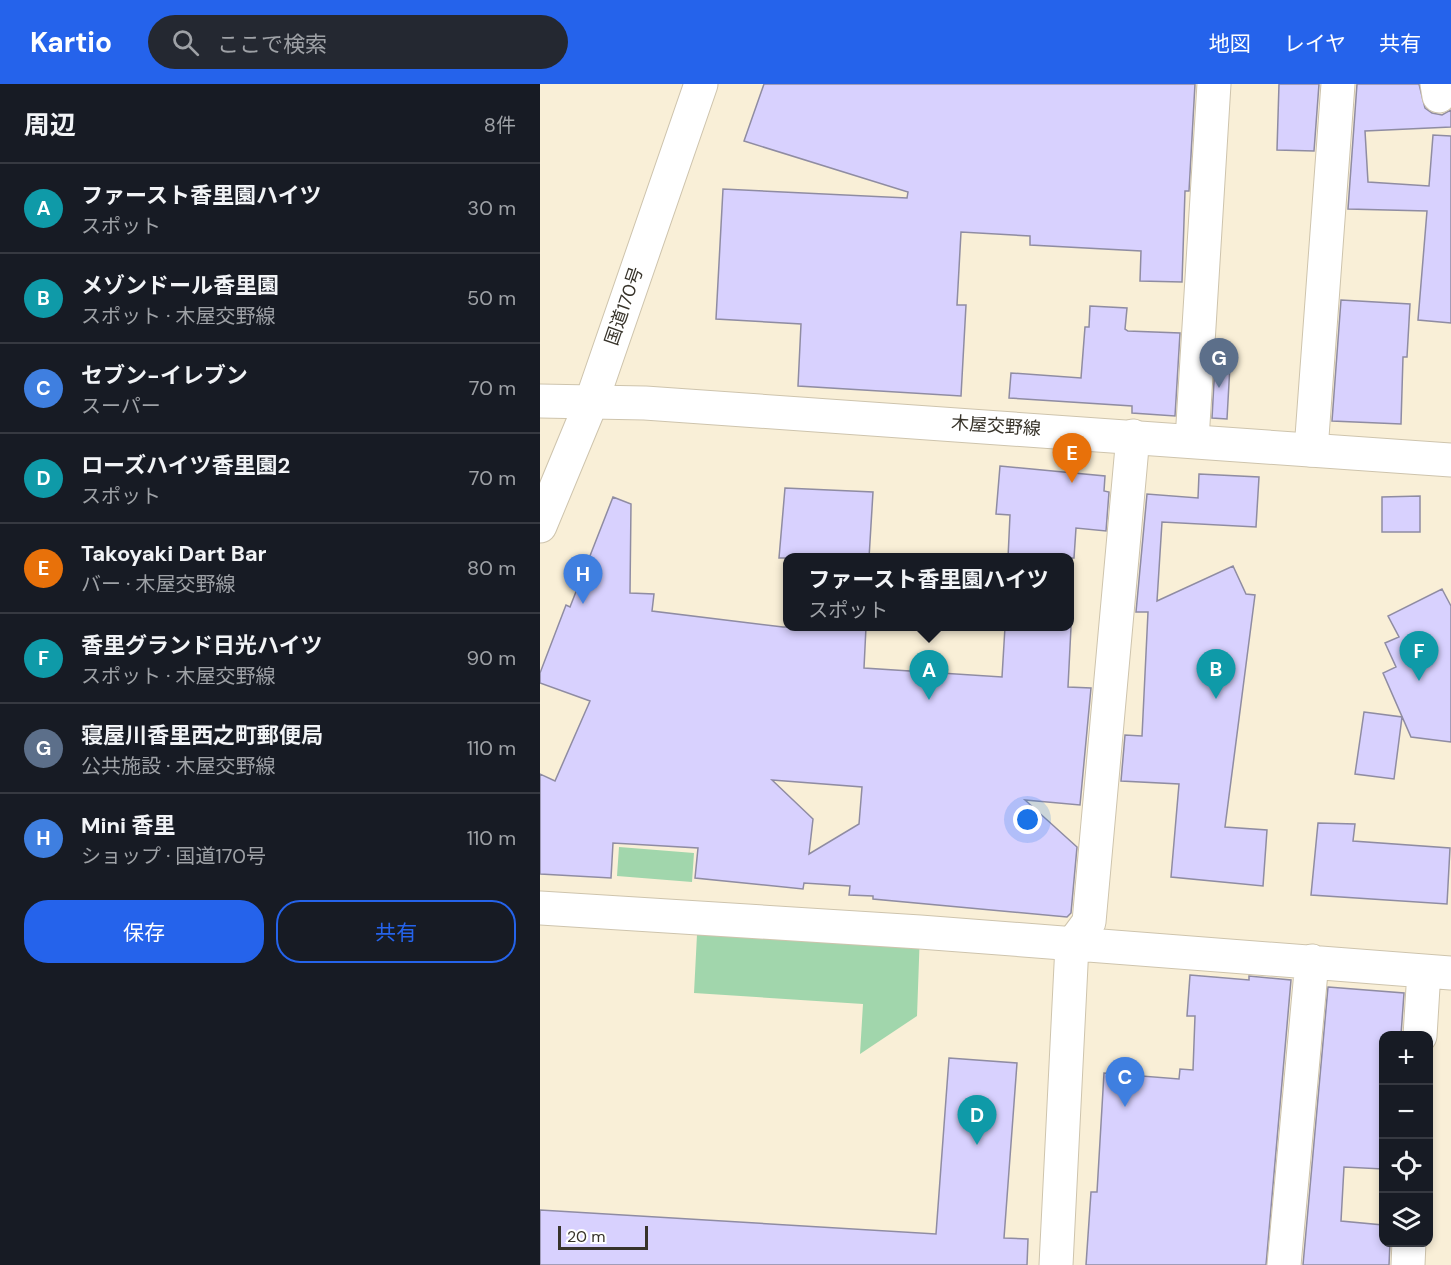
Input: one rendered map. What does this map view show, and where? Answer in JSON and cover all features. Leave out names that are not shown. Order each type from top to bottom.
[{"type":"main road","name":"国道170号","points":[[540,526],[591,403],[701,84]]},
{"type":"main road","points":[[1192,440],[1214,84]]},
{"type":"main road","points":[[1311,450],[1338,84]]},
{"type":"main road","name":"木屋交野線","points":[[540,401],[645,403],[1451,460]]},
{"type":"main road","points":[[1056,1265],[1072,945],[1089,922],[1133,436]]},
{"type":"main road","points":[[540,908],[920,932],[1437,972],[1421,1031]]},
{"type":"main road","points":[[1284,1265],[1312,961]]},
{"type":"main road","points":[[1408,1265],[1409,1247]]},
{"type":"green space","points":[[619,847],[694,853],[692,882],[617,876]]},
{"type":"green space","points":[[698,915],[920,932],[917,1016],[860,1054],[863,1004],[694,993]]},
{"type":"building","points":[[764,84],[1195,84],[1189,191],[1185,191],[1182,282],[1140,281],[1141,251],[1030,245],[1030,236],[961,232],[957,305],[966,305],[961,396],[798,386],[801,324],[716,319],[723,189],[907,198],[908,192],[744,141]]},
{"type":"building","points":[[1279,84],[1319,84],[1314,151],[1277,150]]},
{"type":"building","points":[[1357,84],[1419,84],[1425,108],[1432,113],[1442,115],[1451,110],[1451,127],[1365,131],[1368,182],[1429,186],[1433,135],[1451,136],[1451,323],[1418,320],[1427,211],[1348,209]]},
{"type":"building","points":[[1341,300],[1410,304],[1407,357],[1403,357],[1401,424],[1332,421]]},
{"type":"building","points":[[1090,306],[1127,308],[1125,329],[1128,331],[1180,333],[1175,416],[1132,413],[1132,406],[1009,398],[1011,373],[1081,378],[1085,327],[1089,327]]},
{"type":"building","points":[[1215,364],[1230,365],[1227,419],[1212,418]]},
{"type":"building","points":[[1000,466],[1105,476],[1104,491],[1109,492],[1106,531],[1076,528],[1074,558],[1074,553],[1008,553],[1010,515],[996,514]]},
{"type":"building","points":[[1199,474],[1259,477],[1256,527],[1162,522],[1157,601],[1233,566],[1246,594],[1255,595],[1225,827],[1267,830],[1263,886],[1171,877],[1179,784],[1121,781],[1125,735],[1142,736],[1148,612],[1136,612],[1147,494],[1198,498]]},
{"type":"building","points":[[785,488],[873,492],[869,553],[783,553],[783,558],[779,558]]},
{"type":"building","points":[[1420,496],[1420,532],[1382,532],[1382,497]]},
{"type":"building","points":[[613,497],[631,504],[630,593],[654,594],[652,611],[783,627],[783,631],[866,631],[864,668],[1002,677],[1005,631],[1071,631],[1068,687],[1091,688],[1080,805],[1025,800],[1077,847],[1071,913],[1067,917],[873,899],[873,896],[849,895],[850,886],[804,883],[803,889],[695,878],[698,848],[613,843],[611,878],[540,874],[540,774],[555,781],[590,701],[540,683],[540,673],[566,605],[570,607]],"holes":[[[772,780],[862,787],[859,824],[809,854],[813,819]]]},
{"type":"building","points":[[1442,589],[1451,606],[1451,742],[1411,737],[1383,673],[1396,667],[1385,643],[1399,637],[1388,616]]},
{"type":"building","points":[[1364,712],[1402,717],[1394,779],[1355,774]]},
{"type":"building","points":[[1318,823],[1355,824],[1353,841],[1450,848],[1447,904],[1311,895]]},
{"type":"building","points":[[1190,975],[1249,980],[1249,976],[1291,980],[1266,1265],[1086,1265],[1091,1192],[1097,1192],[1104,1073],[1179,1079],[1180,1069],[1193,1070],[1195,1016],[1187,1016]]},
{"type":"building","points":[[1328,987],[1404,993],[1401,1031],[1379,1031],[1379,1169],[1344,1167],[1341,1221],[1379,1225],[1379,1247],[1390,1247],[1389,1265],[1303,1265]]},
{"type":"building","points":[[949,1058],[1017,1063],[1004,1238],[1028,1239],[1027,1265],[540,1265],[540,1210],[936,1234]]},
{"type":"place","name":"寝屋川香里西之町郵便局","points":[[1219,388]]},
{"type":"place","name":"Takoyaki Dart Bar","points":[[1072,483]]},
{"type":"place","name":"Mini 香里","points":[[583,604]]},
{"type":"place","name":"香里グランド日光ハイツ","points":[[1419,681]]},
{"type":"place","name":"メゾンドール香里園","points":[[1216,699]]},
{"type":"place","name":"ファースト香里園ハイツ","points":[[929,700]]},
{"type":"place","name":"セブン-イレブン","points":[[1125,1107]]},
{"type":"place","name":"ローズハイツ香里園2","points":[[977,1145]]}]
